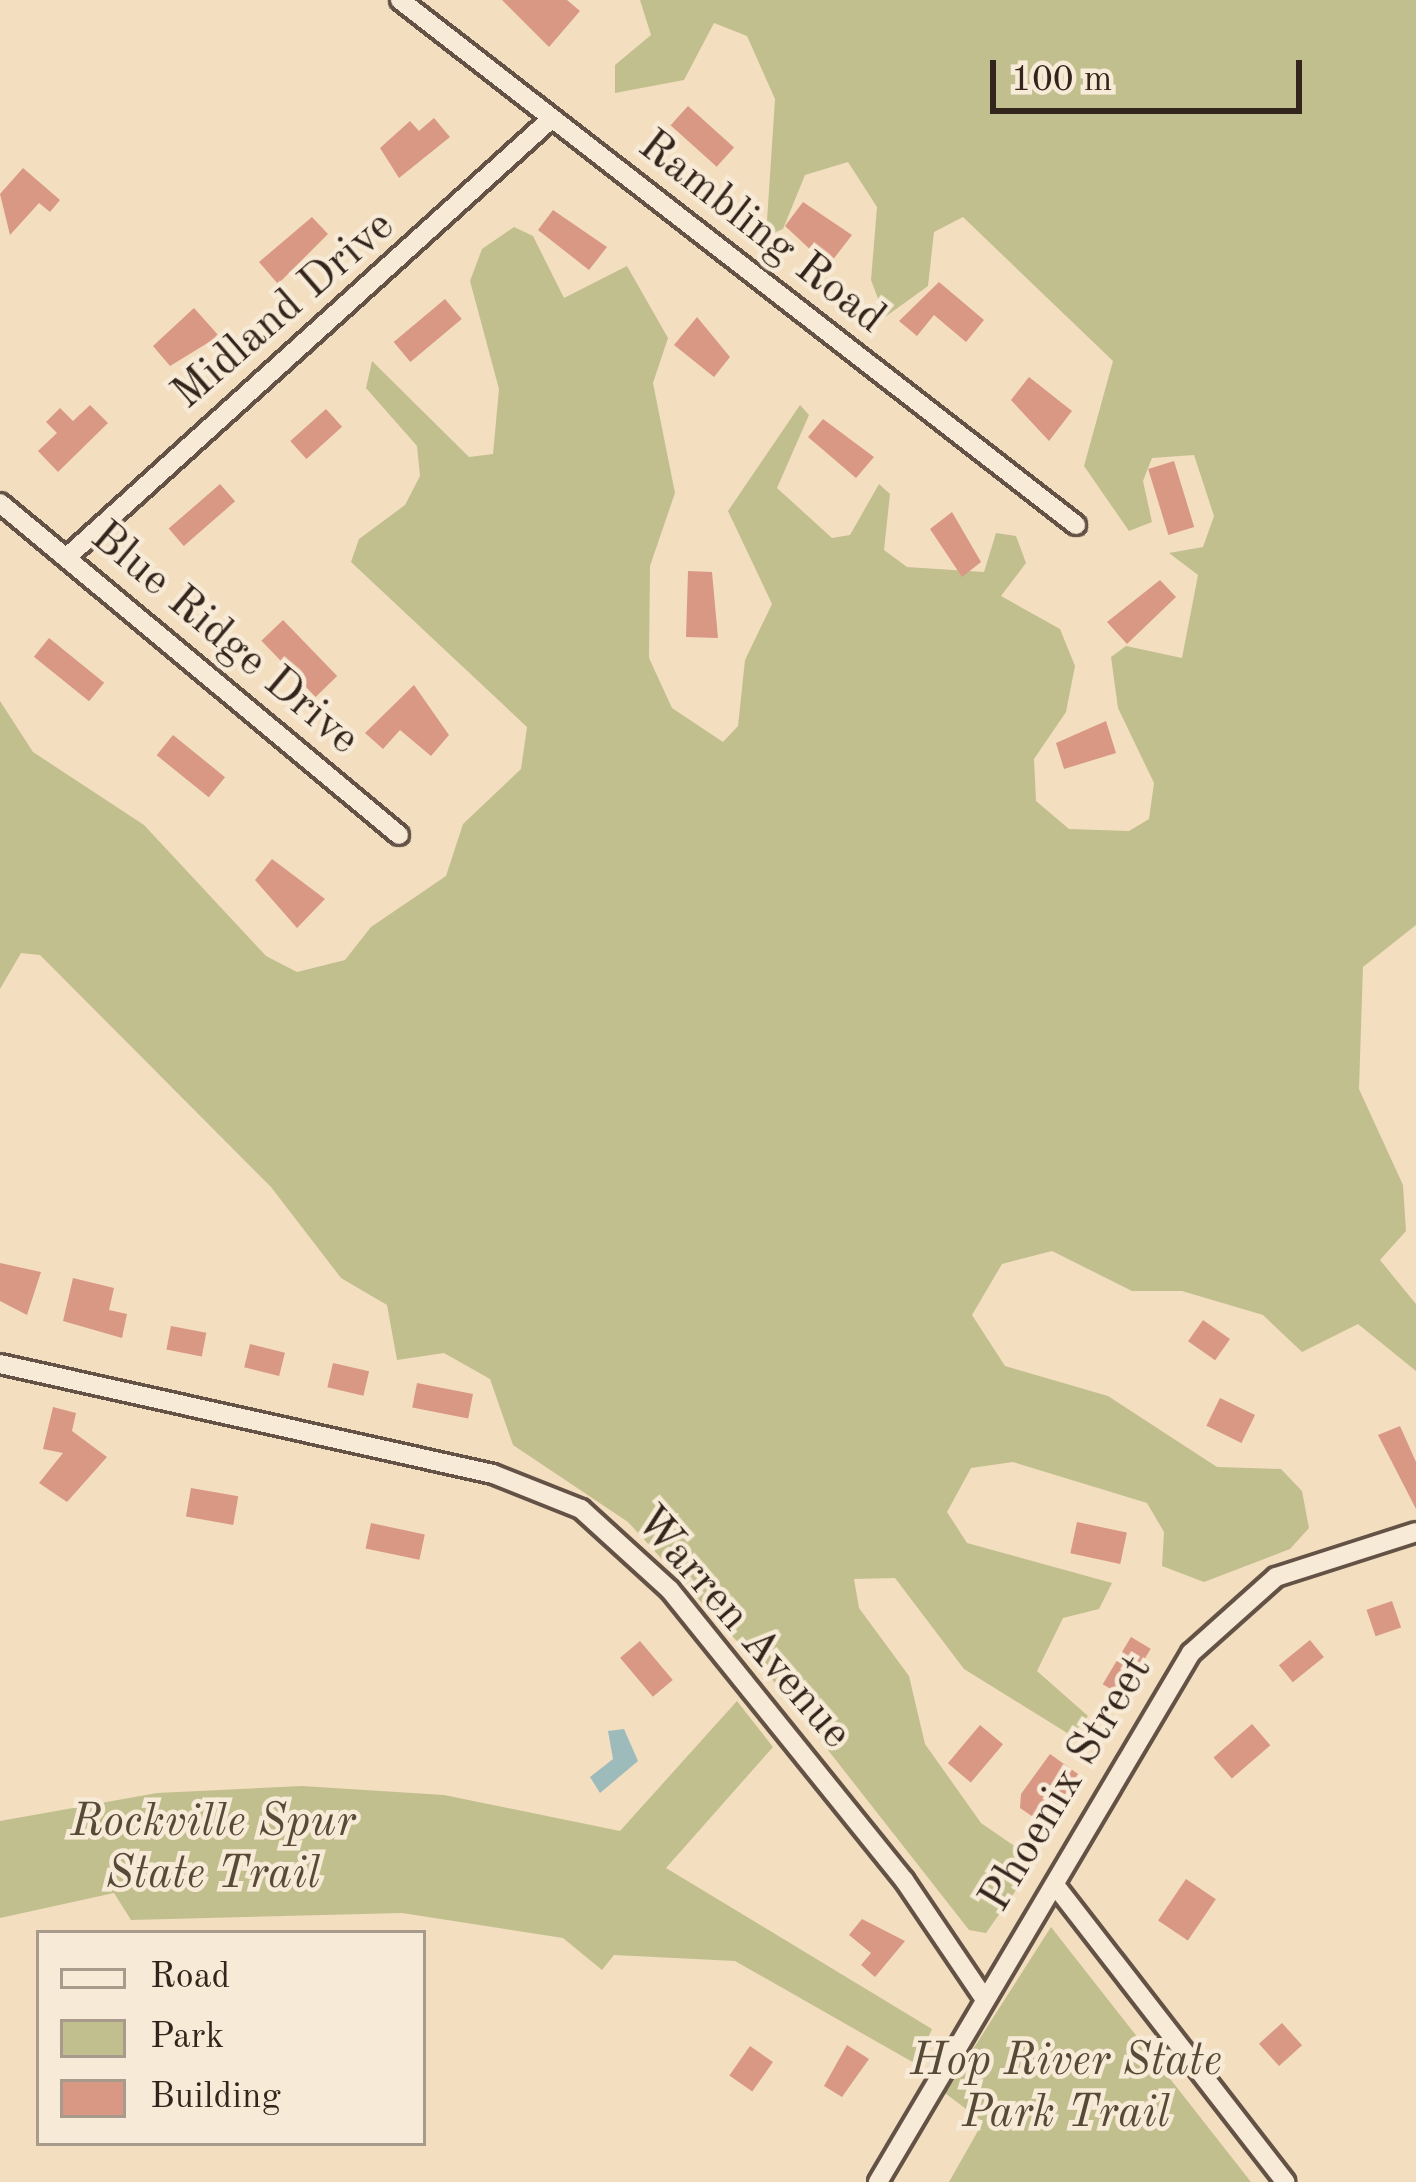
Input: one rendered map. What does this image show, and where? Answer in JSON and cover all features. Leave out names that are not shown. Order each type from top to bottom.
[{"type":"street","name":"Rambling Road","points":[[400,0],[1076,525]]},
{"type":"street","name":"Midland Drive","points":[[66,558],[551,119]]},
{"type":"street","name":"Blue Ridge Drive","points":[[0,503],[399,835]]},
{"type":"street","name":"Warren Avenue","points":[[0,1364],[493,1474],[581,1509],[670,1590],[904,1880],[982,1995]]},
{"type":"street","name":"Phoenix Street","points":[[878,2182],[982,1995],[1055,1885],[1191,1653],[1232,1607],[1276,1577],[1416,1532]]},
{"type":"street","points":[[1055,1885],[1285,2182]]},
{"type":"green space","points":[[640,0],[1416,0],[1416,925],[1363,967],[1359,1089],[1403,1185],[1406,1231],[1380,1260],[1416,1304],[1416,1371],[1358,1324],[1302,1352],[1263,1315],[1182,1291],[1132,1291],[1052,1251],[1002,1264],[972,1315],[1005,1366],[1108,1396],[1217,1467],[1281,1469],[1302,1491],[1309,1528],[1290,1549],[1204,1582],[1162,1566],[1164,1532],[1147,1503],[1013,1462],[971,1468],[947,1512],[967,1543],[1112,1583],[1099,1609],[1063,1618],[1037,1671],[1088,1716],[1072,1736],[964,1669],[895,1578],[854,1579],[859,1608],[909,1676],[925,1744],[981,1823],[1023,1852],[1029,1872],[986,1933],[969,1930],[777,1685],[628,1522],[513,1445],[490,1379],[444,1353],[397,1360],[387,1305],[341,1278],[271,1187],[40,955],[21,953],[0,989],[0,701],[33,752],[144,825],[266,956],[297,972],[345,960],[371,927],[446,876],[463,824],[521,769],[527,727],[351,562],[359,539],[405,505],[420,476],[417,446],[366,388],[372,361],[469,457],[493,454],[499,389],[470,281],[482,249],[514,227],[533,236],[564,298],[627,266],[668,338],[653,383],[675,493],[650,566],[649,658],[672,708],[723,742],[738,726],[745,660],[772,604],[728,511],[800,405],[809,415],[777,488],[832,538],[850,535],[879,484],[890,494],[884,550],[907,567],[984,572],[996,533],[1016,536],[1026,563],[1001,596],[1060,629],[1075,666],[1066,712],[1034,759],[1036,801],[1069,829],[1129,831],[1149,819],[1154,783],[1118,708],[1111,657],[1126,646],[1182,658],[1198,575],[1169,553],[1203,547],[1214,516],[1194,455],[1152,458],[1143,481],[1152,522],[1129,531],[1084,466],[1113,361],[963,217],[934,232],[928,286],[885,317],[871,280],[877,207],[848,162],[805,175],[783,229],[766,236],[775,99],[747,36],[714,23],[684,80],[615,93],[615,65],[651,35]]},
{"type":"green space","name":"Rockville Spur State Trail","points":[[737,1701],[773,1747],[666,1868],[932,2029],[916,2064],[735,1961],[614,1955],[602,1970],[563,1938],[402,1913],[131,1920],[114,1893],[0,1918],[0,1821],[157,1793],[302,1786],[444,1795],[620,1831]]},
{"type":"green space","name":"Hop River State Park Trail","points":[[1051,1927],[1251,2182],[949,2182],[983,2122],[945,2093]]},
{"type":"water","points":[[624,1729],[638,1761],[600,1793],[590,1777],[613,1759],[608,1731]]},
{"type":"building","points":[[502,0],[567,0],[580,11],[549,47]]},
{"type":"building","points":[[688,106],[734,147],[717,167],[671,125]]},
{"type":"building","points":[[434,118],[450,137],[399,178],[380,148],[410,121],[419,131]]},
{"type":"building","points":[[23,168],[60,200],[50,212],[39,203],[10,235],[0,194]]},
{"type":"building","points":[[803,202],[852,235],[828,266],[785,226]]},
{"type":"building","points":[[553,210],[607,247],[589,270],[538,230]]},
{"type":"building","points":[[312,217],[328,234],[278,284],[259,262]]},
{"type":"building","points":[[939,282],[984,320],[966,342],[934,315],[917,336],[899,321]]},
{"type":"building","points":[[445,299],[462,319],[410,362],[394,342]]},
{"type":"building","points":[[194,308],[219,336],[170,366],[153,346]]},
{"type":"building","points":[[697,317],[730,357],[714,377],[674,345]]},
{"type":"building","points":[[1029,377],[1072,411],[1049,441],[1011,400]]},
{"type":"building","points":[[90,405],[108,423],[58,472],[38,451],[57,433],[46,422],[60,408],[73,421]]},
{"type":"building","points":[[326,409],[342,427],[306,459],[290,441]]},
{"type":"building","points":[[823,419],[874,457],[856,478],[808,437]]},
{"type":"building","points":[[1174,461],[1194,527],[1168,535],[1148,469]]},
{"type":"building","points":[[220,484],[235,501],[184,546],[169,529]]},
{"type":"building","points":[[952,512],[981,562],[962,577],[930,529]]},
{"type":"building","points":[[688,571],[712,572],[718,638],[686,637]]},
{"type":"building","points":[[1160,580],[1176,597],[1127,644],[1107,622]]},
{"type":"building","points":[[283,620],[337,676],[316,697],[261,641]]},
{"type":"building","points":[[49,638],[104,683],[89,701],[34,657]]},
{"type":"building","points":[[414,685],[449,735],[431,756],[400,730],[383,749],[365,733]]},
{"type":"building","points":[[1106,721],[1116,753],[1064,769],[1056,743]]},
{"type":"building","points":[[173,735],[225,777],[209,797],[157,755]]},
{"type":"building","points":[[272,859],[325,899],[297,928],[255,880]]},
{"type":"building","points":[[0,1263],[41,1272],[27,1315],[0,1301]]},
{"type":"building","points":[[73,1278],[114,1288],[109,1310],[127,1314],[122,1338],[63,1321]]},
{"type":"building","points":[[1203,1320],[1230,1339],[1215,1360],[1188,1341]]},
{"type":"building","points":[[171,1326],[206,1333],[202,1356],[166,1350]]},
{"type":"building","points":[[250,1344],[285,1353],[279,1376],[244,1367]]},
{"type":"building","points":[[333,1363],[369,1371],[363,1396],[327,1387]]},
{"type":"building","points":[[417,1383],[473,1394],[468,1418],[412,1408]]},
{"type":"building","points":[[1220,1398],[1255,1415],[1241,1443],[1206,1426]]},
{"type":"building","points":[[53,1407],[76,1413],[72,1431],[107,1457],[67,1502],[39,1483],[63,1453],[43,1449]]},
{"type":"building","points":[[1400,1426],[1416,1462],[1416,1509],[1378,1435]]},
{"type":"building","points":[[191,1488],[238,1496],[233,1525],[186,1517]]},
{"type":"building","points":[[1077,1522],[1127,1533],[1120,1564],[1070,1553]]},
{"type":"building","points":[[371,1523],[425,1534],[419,1560],[366,1548]]},
{"type":"building","points":[[1392,1601],[1401,1627],[1376,1636],[1366,1610]]},
{"type":"building","points":[[1131,1637],[1151,1649],[1122,1696],[1103,1684]]},
{"type":"building","points":[[1310,1640],[1324,1657],[1293,1682],[1279,1665]]},
{"type":"building","points":[[640,1641],[673,1680],[653,1697],[620,1658]]},
{"type":"building","points":[[1252,1724],[1270,1745],[1232,1779],[1214,1757]]},
{"type":"building","points":[[980,1725],[1003,1744],[971,1783],[948,1763]]},
{"type":"building","points":[[1050,1754],[1078,1774],[1045,1825],[1020,1808],[1021,1794]]},
{"type":"building","points":[[1186,1879],[1216,1899],[1188,1941],[1158,1920]]},
{"type":"building","points":[[862,1919],[905,1941],[875,1977],[861,1965],[871,1953],[849,1935]]},
{"type":"building","points":[[1282,2023],[1302,2045],[1279,2066],[1259,2044]]},
{"type":"building","points":[[847,2045],[869,2059],[842,2097],[824,2086]]},
{"type":"building","points":[[750,2046],[773,2062],[752,2092],[729,2075]]}]
